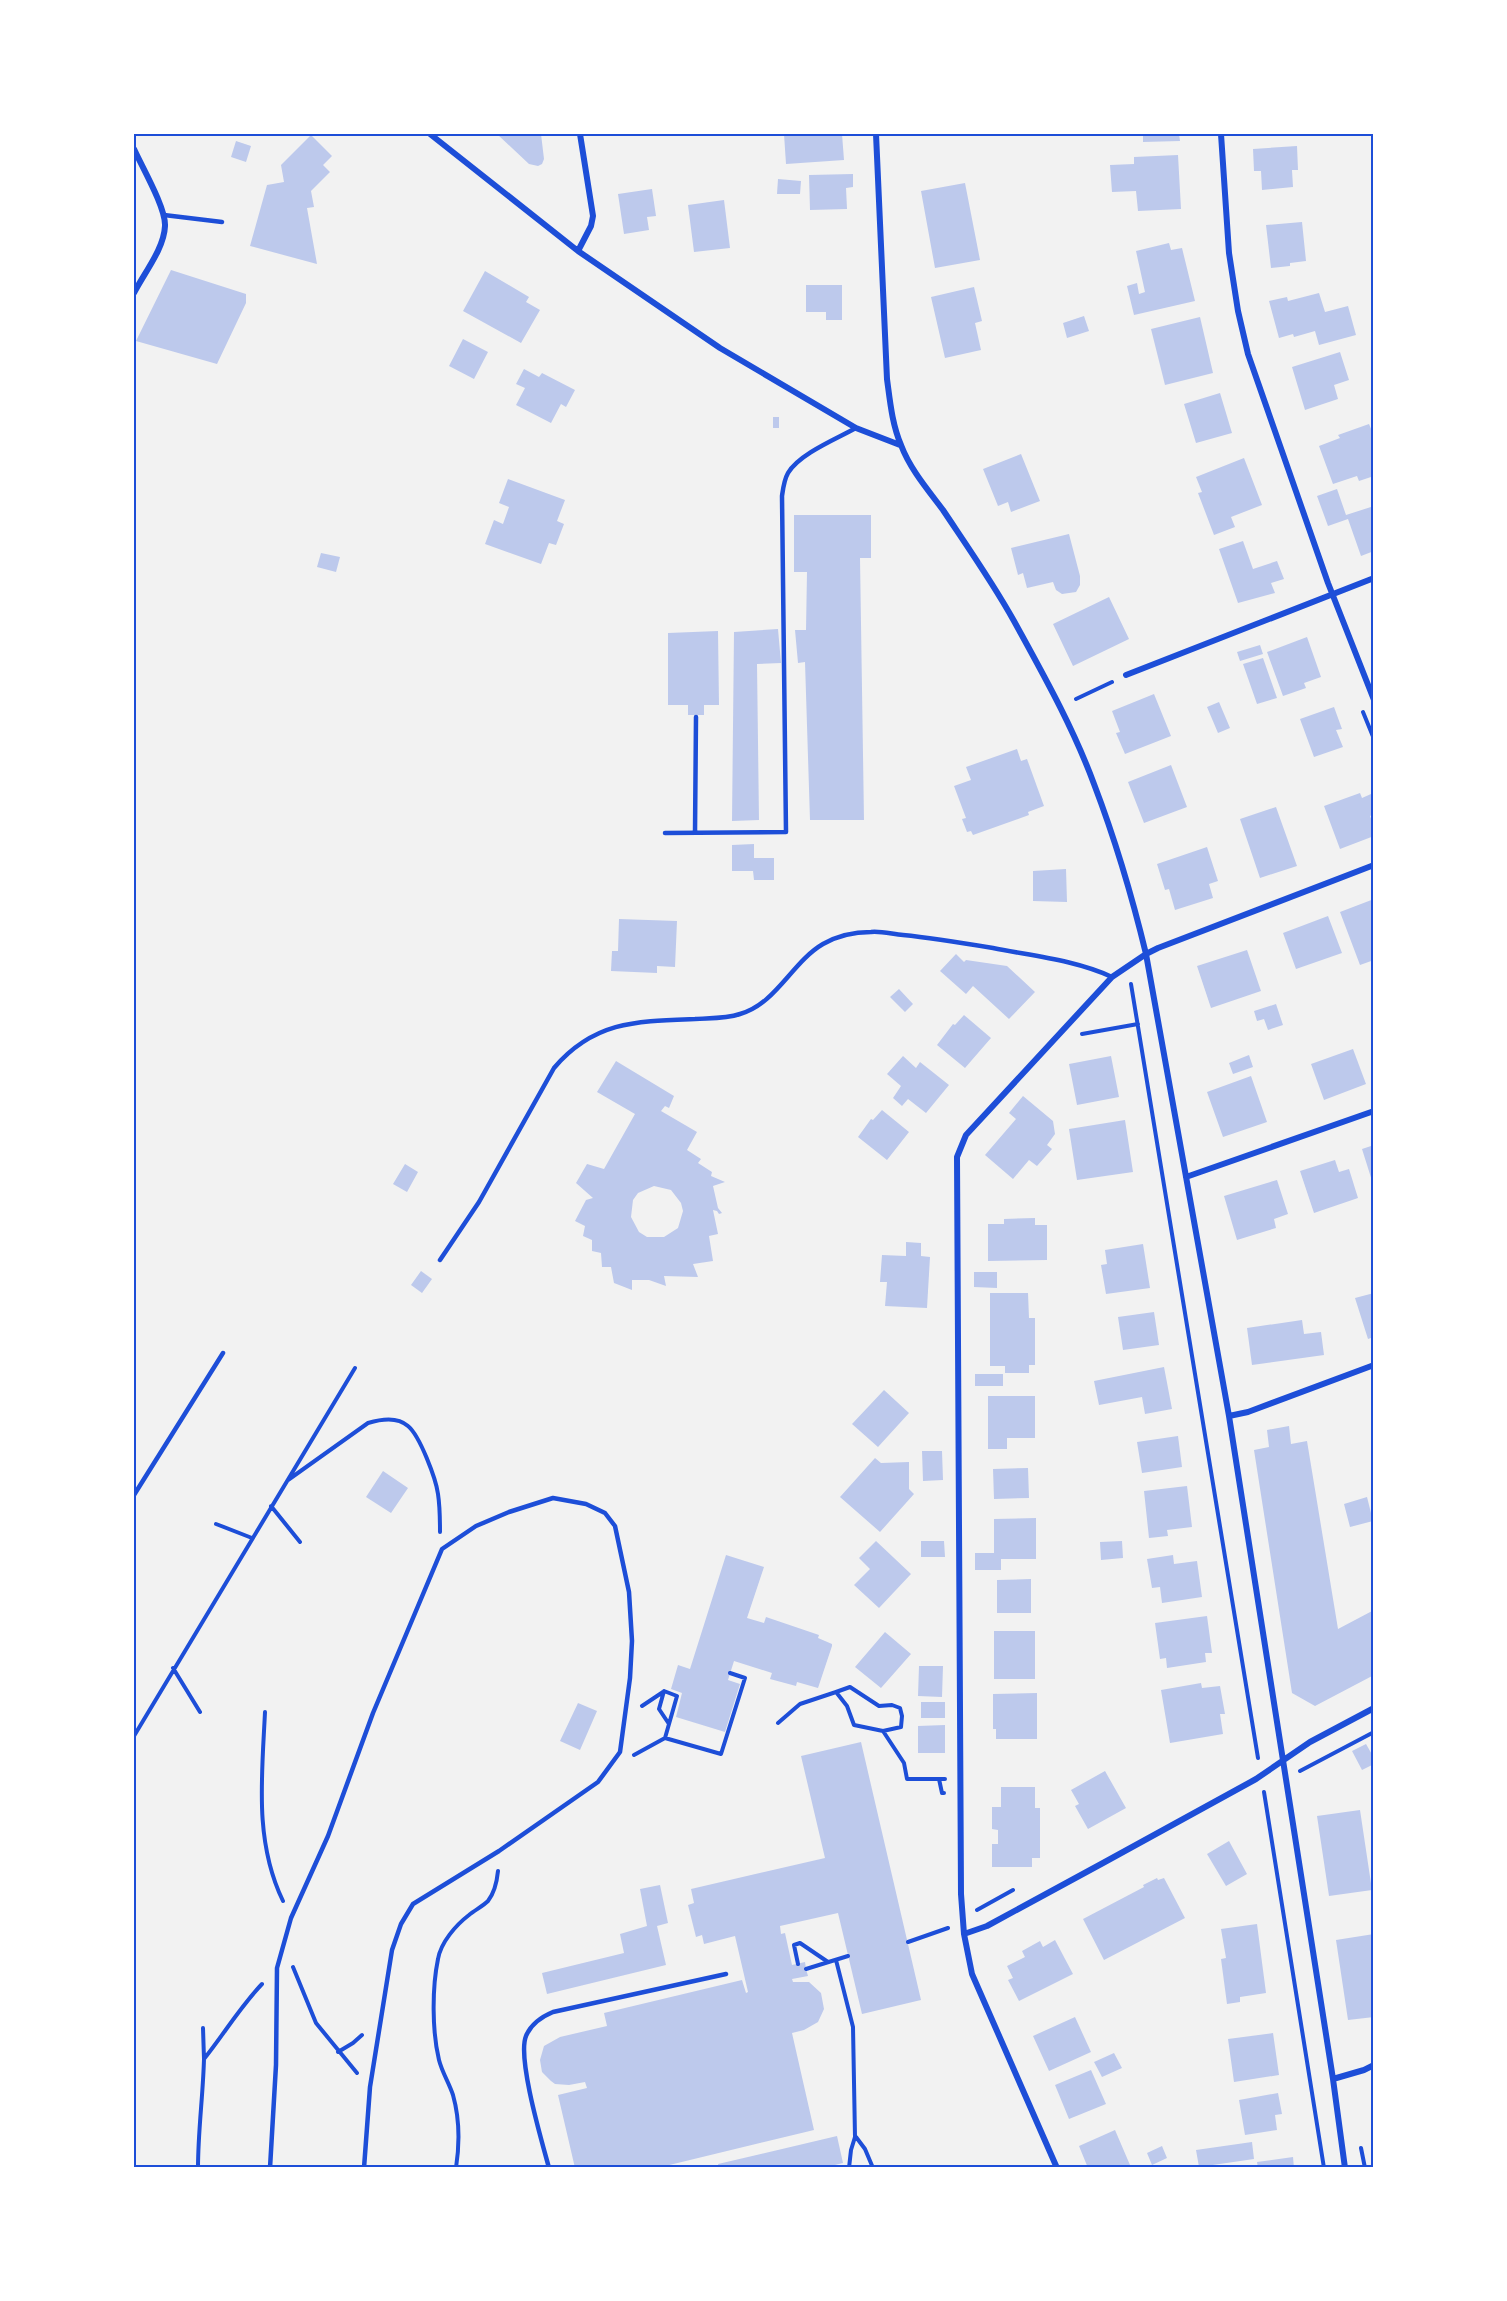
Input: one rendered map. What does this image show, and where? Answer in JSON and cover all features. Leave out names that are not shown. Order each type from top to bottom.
[{"type":"street","points":[[430,134],[578,251],[720,348],[856,428],[900,445]]},
{"type":"street","points":[[578,251],[591,226],[593,216],[580,134]]},
{"type":"street","points":[[876,134],[887,379],[892,414],[900,445],[1012,619],[1070,729],[1094,783],[1136,912],[1146,954],[1229,1416],[1345,2168]]},
{"type":"street","points":[[1221,134],[1229,253],[1238,311],[1248,354],[1332,594],[1374,700]]},
{"type":"street","points":[[134,149],[164,215],[165,228],[158,248],[134,293]]},
{"type":"street","points":[[1126,675],[1374,578]]},
{"type":"street","points":[[1057,2168],[972,1974],[964,1934],[961,1894],[957,1157],[966,1135],[1112,977],[1146,954],[1374,865]]},
{"type":"street","points":[[1186,1177],[1374,1111]]},
{"type":"street","points":[[1229,1416],[1248,1413],[1374,1365]]},
{"type":"street","points":[[964,1934],[1094,1868],[1261,1775],[1310,1742],[1374,1708]]},
{"type":"street","points":[[1333,2079],[1374,2065]]},
{"type":"lane","points":[[164,215],[222,222]]},
{"type":"lane","points":[[665,833],[786,832],[782,515],[784,483],[788,473],[802,458],[856,428]]},
{"type":"lane","points":[[695,833],[696,717]]},
{"type":"lane","points":[[440,1260],[479,1202],[554,1068],[581,1042],[603,1031],[626,1023],[646,1020],[721,1018],[741,1014],[758,1006],[812,952],[823,944],[837,937],[872,932],[937,938],[1089,966],[1112,977]]},
{"type":"lane","points":[[134,1496],[223,1353]]},
{"type":"lane","points":[[270,2168],[276,2065],[277,1968],[291,1918],[328,1836],[373,1713],[442,1549],[476,1526],[509,1512],[553,1498],[586,1504],[605,1513],[615,1526],[629,1592],[633,1641],[620,1752],[598,1782],[499,1851],[413,1904],[401,1924],[392,1950],[370,2087],[364,2168]]},
{"type":"lane","points":[[549,2168],[524,2058],[526,2036],[533,2025],[542,2016],[553,2012],[726,1974]]},
{"type":"path","points":[[1076,699],[1126,675]]},
{"type":"path","points":[[1128,966],[1324,2168]]},
{"type":"path","points":[[1076,1036],[1137,1024]]},
{"type":"path","points":[[134,1736],[355,1368]]},
{"type":"path","points":[[285,1482],[368,1423],[379,1420],[399,1421],[408,1426],[416,1435],[438,1492],[442,1549]]},
{"type":"path","points":[[271,1506],[300,1542]]},
{"type":"path","points":[[216,1524],[252,1538]]},
{"type":"path","points":[[173,1668],[200,1712]]},
{"type":"path","points":[[631,1756],[665,1738],[721,1754],[745,1678],[730,1673]]},
{"type":"path","points":[[778,1723],[800,1704],[836,1692],[850,1688],[879,1707],[892,1705],[900,1708],[901,1727],[882,1731],[854,1725],[848,1706],[836,1692]]},
{"type":"path","points":[[626,1716],[664,1691]]},
{"type":"path","points":[[664,1691],[677,1696],[665,1738]]},
{"type":"path","points":[[664,1691],[659,1709],[669,1724]]},
{"type":"path","points":[[266,1712],[261,1794],[262,1828],[267,1856],[278,1891],[291,1918]]},
{"type":"path","points":[[882,1731],[904,1763],[907,1779],[945,1779]]},
{"type":"path","points":[[456,2168],[460,2148],[460,2124],[453,2095],[439,2060],[435,2018],[438,1956],[447,1938],[463,1920],[488,1900],[497,1884],[499,1851]]},
{"type":"path","points":[[975,1899],[977,1929]]},
{"type":"path","points":[[798,1964],[794,1945],[800,1943],[828,1962]]},
{"type":"path","points":[[284,1944],[316,2023],[338,2052],[370,2087]]},
{"type":"path","points":[[807,1969],[848,1956]]},
{"type":"path","points":[[836,1960],[853,2027],[855,2137],[849,2168]]},
{"type":"path","points":[[204,2059],[246,2001],[277,1968]]},
{"type":"path","points":[[198,2168],[198,2132],[204,2059],[203,2028]]},
{"type":"path","points":[[855,2137],[865,2149],[873,2168]]},
{"type":"path","points":[[922,2168],[927,2168]]},
{"type":"building","points":[[497,134],[541,134],[544,159],[542,164],[538,166],[529,164]]},
{"type":"building","points":[[784,134],[842,134],[844,160],[786,164]]},
{"type":"building","points":[[1143,134],[1179,134],[1180,141],[1143,142]]},
{"type":"building","points":[[311,135],[332,156],[323,165],[330,172],[311,191],[314,207],[307,208],[317,264],[250,246],[267,185],[284,182],[281,165]]},
{"type":"building","points":[[236,141],[251,146],[246,162],[231,157]]},
{"type":"building","points":[[1297,146],[1298,170],[1292,170],[1293,187],[1262,190],[1261,171],[1254,171],[1253,149]]},
{"type":"building","points":[[1178,155],[1181,209],[1138,211],[1136,191],[1112,192],[1110,165],[1134,164],[1134,157]]},
{"type":"building","points":[[853,174],[853,187],[846,188],[847,209],[810,210],[809,175]]},
{"type":"building","points":[[778,179],[801,181],[800,194],[777,194]]},
{"type":"building","points":[[965,183],[980,260],[935,268],[921,191]]},
{"type":"building","points":[[652,189],[656,216],[647,217],[649,230],[624,234],[618,194]]},
{"type":"building","points":[[724,200],[730,248],[694,252],[688,205]]},
{"type":"building","points":[[1302,222],[1306,261],[1271,268],[1266,225]]},
{"type":"building","points":[[1169,243],[1171,250],[1182,248],[1195,301],[1134,315],[1127,286],[1137,283],[1139,294],[1145,292],[1136,251]]},
{"type":"building","points":[[171,270],[246,294],[246,303],[217,364],[136,341]]},
{"type":"building","points":[[485,271],[529,297],[526,302],[540,310],[521,343],[463,311]]},
{"type":"building","points":[[806,285],[842,285],[842,320],[826,320],[826,312],[806,312]]},
{"type":"building","points":[[974,287],[982,321],[975,323],[981,350],[945,358],[931,297]]},
{"type":"building","points":[[1319,293],[1325,312],[1348,306],[1356,335],[1319,345],[1315,331],[1294,337],[1293,334],[1279,338],[1269,301],[1287,297],[1288,301]]},
{"type":"building","points":[[1084,316],[1089,331],[1067,338],[1063,323]]},
{"type":"building","points":[[1200,317],[1213,373],[1165,385],[1151,329]]},
{"type":"building","points":[[463,339],[488,352],[474,379],[449,366]]},
{"type":"building","points":[[1340,352],[1349,380],[1334,385],[1338,399],[1305,410],[1292,367]]},
{"type":"building","points":[[524,369],[539,377],[542,373],[575,390],[566,407],[561,404],[551,423],[516,405],[525,388],[516,384]]},
{"type":"building","points":[[1220,393],[1232,433],[1196,443],[1184,404]]},
{"type":"building","points":[[773,417],[779,417],[779,428],[773,428]]},
{"type":"building","points":[[1369,424],[1374,436],[1374,476],[1359,481],[1357,476],[1333,484],[1319,446],[1340,438],[1338,435]]},
{"type":"building","points":[[1021,454],[1040,501],[1011,512],[1008,502],[998,506],[983,469]]},
{"type":"building","points":[[1244,458],[1262,505],[1231,517],[1235,527],[1214,535],[1198,493],[1202,492],[1196,477]]},
{"type":"building","points":[[508,479],[565,500],[557,521],[564,524],[556,545],[549,543],[541,564],[485,544],[494,520],[503,524],[509,507],[499,503]]},
{"type":"building","points":[[1337,489],[1346,515],[1374,506],[1374,551],[1361,556],[1348,519],[1328,526],[1317,496]]},
{"type":"building","points":[[794,515],[871,515],[871,558],[860,558],[864,820],[810,820],[805,662],[798,663],[795,630],[806,630],[807,572],[794,572]]},
{"type":"building","points":[[1069,534],[1080,576],[1080,585],[1076,592],[1062,594],[1056,590],[1053,582],[1027,588],[1023,573],[1018,575],[1011,548]]},
{"type":"building","points":[[1243,541],[1253,569],[1277,561],[1284,579],[1271,583],[1275,593],[1238,603],[1219,549]]},
{"type":"building","points":[[321,553],[340,557],[336,572],[317,567]]},
{"type":"building","points":[[1109,597],[1129,639],[1073,666],[1053,624]]},
{"type":"building","points":[[778,629],[781,663],[757,664],[759,820],[732,821],[734,632]]},
{"type":"building","points":[[718,631],[719,705],[704,705],[704,715],[688,715],[688,705],[668,705],[668,633]]},
{"type":"building","points":[[1307,637],[1321,677],[1304,683],[1306,688],[1283,696],[1267,652]]},
{"type":"building","points":[[1260,645],[1263,654],[1240,661],[1237,652]]},
{"type":"building","points":[[1263,658],[1277,698],[1257,704],[1243,664]]},
{"type":"building","points":[[1154,694],[1171,736],[1125,754],[1116,733],[1120,732],[1112,711]]},
{"type":"building","points":[[1219,702],[1230,728],[1218,733],[1207,707]]},
{"type":"building","points":[[1334,707],[1342,729],[1336,730],[1343,747],[1314,757],[1300,719]]},
{"type":"building","points":[[1017,749],[1021,761],[1027,759],[1044,806],[1028,812],[1029,815],[973,835],[971,831],[967,832],[962,819],[966,818],[954,786],[971,780],[966,767]]},
{"type":"building","points":[[1171,765],[1187,807],[1144,823],[1128,782]]},
{"type":"building","points":[[1360,793],[1362,798],[1371,794],[1374,801],[1374,814],[1370,816],[1374,826],[1374,836],[1340,849],[1324,806]]},
{"type":"building","points":[[1276,807],[1297,866],[1260,878],[1240,819]]},
{"type":"building","points":[[754,844],[754,858],[774,858],[774,880],[754,880],[753,871],[732,871],[732,845]]},
{"type":"building","points":[[1207,847],[1218,881],[1209,884],[1213,898],[1175,910],[1169,889],[1165,890],[1157,864]]},
{"type":"building","points":[[1066,869],[1067,902],[1033,901],[1033,871]]},
{"type":"building","points":[[1374,899],[1374,960],[1360,965],[1340,912]]},
{"type":"building","points":[[1328,916],[1342,953],[1296,969],[1283,933]]},
{"type":"building","points":[[619,919],[677,921],[675,967],[657,966],[657,973],[611,971],[612,951],[618,951]]},
{"type":"building","points":[[1247,950],[1261,991],[1211,1008],[1197,966]]},
{"type":"building","points":[[956,954],[964,962],[966,960],[1007,966],[1035,992],[1009,1019],[973,986],[966,994],[940,971]]},
{"type":"building","points":[[899,989],[913,1004],[905,1012],[890,997]]},
{"type":"building","points":[[1276,1004],[1283,1025],[1268,1030],[1264,1019],[1257,1021],[1254,1011]]},
{"type":"building","points":[[964,1015],[991,1038],[965,1068],[937,1045],[953,1024],[955,1025]]},
{"type":"building","points":[[1353,1049],[1366,1084],[1324,1100],[1311,1064]]},
{"type":"building","points":[[1249,1055],[1253,1067],[1233,1074],[1229,1063]]},
{"type":"building","points":[[903,1056],[916,1068],[920,1062],[949,1085],[926,1113],[908,1099],[902,1106],[893,1098],[901,1086],[887,1074]]},
{"type":"building","points":[[1111,1056],[1119,1097],[1077,1105],[1069,1064]]},
{"type":"building","points":[[616,1061],[674,1096],[669,1108],[665,1106],[661,1111],[697,1132],[687,1150],[701,1159],[698,1163],[712,1172],[711,1176],[725,1182],[713,1186],[718,1208],[722,1213],[719,1214],[713,1210],[718,1234],[709,1236],[713,1261],[693,1264],[698,1277],[664,1276],[666,1286],[649,1280],[632,1280],[632,1290],[614,1283],[611,1267],[602,1267],[601,1253],[592,1251],[592,1240],[583,1236],[585,1226],[575,1221],[586,1200],[593,1198],[576,1183],[587,1164],[604,1169],[635,1114],[597,1092]],"holes":[[[654,1186],[671,1190],[681,1203],[683,1211],[678,1228],[664,1237],[647,1237],[639,1232],[631,1217],[633,1200],[638,1193]]]},
{"type":"building","points":[[1251,1076],[1267,1122],[1223,1137],[1207,1092]]},
{"type":"building","points":[[1023,1096],[1053,1121],[1055,1134],[1047,1145],[1052,1149],[1037,1166],[1029,1160],[1013,1179],[985,1155],[1016,1119],[1009,1113]]},
{"type":"building","points":[[882,1110],[909,1132],[887,1160],[858,1137],[871,1119],[873,1120]]},
{"type":"building","points":[[1125,1120],[1133,1172],[1077,1180],[1069,1129]]},
{"type":"building","points":[[1374,1145],[1374,1184],[1373,1184],[1362,1149]]},
{"type":"building","points":[[1335,1160],[1339,1172],[1349,1169],[1358,1198],[1314,1213],[1300,1171]]},
{"type":"building","points":[[405,1164],[418,1172],[407,1192],[393,1184]]},
{"type":"building","points":[[1277,1180],[1288,1214],[1274,1219],[1276,1228],[1237,1240],[1224,1196]]},
{"type":"building","points":[[1035,1218],[1035,1225],[1047,1225],[1047,1260],[988,1261],[988,1224],[1004,1224],[1004,1219]]},
{"type":"building","points":[[906,1242],[921,1243],[921,1256],[930,1257],[927,1308],[885,1306],[887,1282],[880,1282],[882,1255],[906,1256]]},
{"type":"building","points":[[1143,1244],[1150,1288],[1106,1294],[1101,1265],[1107,1264],[1105,1250]]},
{"type":"building","points":[[421,1271],[432,1279],[422,1293],[411,1285]]},
{"type":"building","points":[[974,1272],[997,1272],[997,1288],[974,1287]]},
{"type":"building","points":[[990,1293],[1028,1293],[1029,1318],[1035,1318],[1035,1365],[1029,1365],[1029,1373],[1005,1373],[1005,1366],[990,1366]]},
{"type":"building","points":[[1374,1293],[1374,1337],[1368,1339],[1355,1298]]},
{"type":"building","points":[[1154,1312],[1159,1345],[1123,1350],[1118,1317]]},
{"type":"building","points":[[1302,1320],[1304,1334],[1321,1332],[1324,1355],[1252,1365],[1247,1328]]},
{"type":"building","points":[[1164,1367],[1172,1409],[1145,1414],[1142,1397],[1099,1405],[1094,1381]]},
{"type":"building","points":[[975,1374],[1003,1374],[1003,1386],[975,1386]]},
{"type":"building","points":[[884,1390],[909,1413],[878,1447],[852,1424]]},
{"type":"building","points":[[988,1396],[1035,1396],[1035,1438],[1007,1438],[1007,1449],[988,1449]]},
{"type":"building","points":[[1289,1426],[1291,1444],[1307,1441],[1338,1629],[1374,1610],[1374,1675],[1315,1706],[1292,1693],[1254,1450],[1269,1447],[1267,1430]]},
{"type":"building","points":[[1178,1436],[1182,1467],[1142,1473],[1137,1442]]},
{"type":"building","points":[[922,1451],[942,1451],[943,1480],[923,1481]]},
{"type":"building","points":[[875,1458],[881,1463],[909,1462],[909,1489],[914,1494],[880,1532],[840,1497]]},
{"type":"building","points":[[1028,1468],[1029,1498],[994,1499],[993,1469]]},
{"type":"building","points":[[383,1471],[408,1488],[391,1513],[366,1497]]},
{"type":"building","points":[[1187,1486],[1192,1527],[1167,1530],[1168,1536],[1149,1538],[1144,1491]]},
{"type":"building","points":[[1367,1497],[1373,1521],[1350,1527],[1344,1504]]},
{"type":"building","points":[[1036,1518],[1036,1559],[1001,1559],[1001,1570],[975,1570],[975,1553],[994,1553],[994,1519]]},
{"type":"building","points":[[876,1541],[911,1574],[879,1608],[854,1585],[870,1569],[859,1558]]},
{"type":"building","points":[[921,1541],[944,1541],[945,1557],[921,1557]]},
{"type":"building","points":[[1122,1541],[1123,1558],[1101,1560],[1100,1542]]},
{"type":"building","points":[[726,1555],[764,1567],[747,1618],[764,1623],[766,1617],[819,1635],[818,1638],[832,1646],[818,1688],[797,1682],[796,1686],[770,1679],[772,1673],[734,1661],[728,1680],[740,1684],[725,1732],[676,1717],[682,1693],[671,1689],[678,1665],[690,1669]]},
{"type":"building","points":[[1173,1555],[1174,1564],[1197,1561],[1202,1597],[1162,1603],[1160,1587],[1152,1588],[1147,1559]]},
{"type":"building","points":[[1031,1579],[1031,1613],[997,1613],[997,1580]]},
{"type":"building","points":[[1207,1616],[1212,1653],[1205,1653],[1206,1662],[1167,1668],[1166,1658],[1160,1659],[1155,1623]]},
{"type":"building","points":[[994,1631],[1035,1631],[1035,1679],[994,1679]]},
{"type":"building","points":[[885,1632],[911,1654],[881,1688],[855,1667]]},
{"type":"building","points":[[919,1666],[943,1666],[942,1697],[918,1696]]},
{"type":"building","points":[[1201,1683],[1202,1688],[1220,1686],[1225,1714],[1220,1714],[1223,1734],[1170,1743],[1161,1690]]},
{"type":"building","points":[[1037,1693],[1037,1739],[996,1739],[996,1729],[993,1729],[993,1694]]},
{"type":"building","points":[[921,1702],[945,1702],[945,1718],[921,1718]]},
{"type":"building","points":[[578,1703],[597,1711],[580,1750],[560,1741]]},
{"type":"building","points":[[945,1725],[945,1753],[918,1753],[918,1726]]},
{"type":"building","points":[[861,1742],[921,2000],[862,2014],[838,1913],[780,1926],[781,1934],[785,1933],[792,1965],[805,1962],[808,1976],[792,1979],[793,1982],[809,1982],[821,1993],[824,2009],[818,2022],[804,2030],[792,2033],[814,2130],[657,2168],[575,2168],[558,2095],[587,2088],[585,2082],[569,2085],[555,2084],[551,2081],[542,2072],[540,2060],[544,2046],[560,2037],[607,2026],[604,2013],[742,1980],[746,1993],[748,1992],[735,1936],[704,1944],[702,1935],[696,1937],[688,1905],[694,1903],[691,1889],[825,1858],[801,1756]]},
{"type":"building","points":[[1366,1744],[1374,1758],[1374,1764],[1362,1770],[1352,1751]]},
{"type":"building","points":[[1105,1771],[1126,1808],[1088,1829],[1075,1806],[1079,1804],[1071,1790]]},
{"type":"building","points":[[1001,1787],[1035,1787],[1035,1808],[1040,1808],[1040,1858],[1032,1858],[1032,1867],[992,1867],[992,1844],[998,1844],[998,1830],[992,1829],[992,1807],[1001,1807]]},
{"type":"building","points":[[1360,1810],[1372,1890],[1329,1896],[1317,1816]]},
{"type":"building","points":[[1229,1841],[1247,1874],[1226,1886],[1207,1854]]},
{"type":"building","points":[[1157,1878],[1158,1880],[1164,1878],[1185,1918],[1104,1960],[1083,1919]]},
{"type":"building","points":[[660,1885],[668,1923],[657,1926],[666,1965],[547,1994],[542,1973],[624,1953],[620,1934],[647,1926],[640,1889]]},
{"type":"building","points":[[1257,1924],[1266,1993],[1240,1997],[1240,2002],[1227,2004],[1221,1959],[1226,1958],[1221,1929]]},
{"type":"building","points":[[1374,1934],[1374,2017],[1348,2020],[1336,1940]]},
{"type":"building","points":[[1055,1940],[1073,1974],[1019,2001],[1008,1980],[1013,1978],[1007,1966],[1025,1957],[1022,1951],[1040,1941],[1043,1947]]},
{"type":"building","points":[[1075,2017],[1091,2052],[1049,2071],[1033,2036]]},
{"type":"building","points":[[1273,2033],[1279,2075],[1234,2082],[1228,2039]]},
{"type":"building","points":[[1114,2053],[1122,2068],[1102,2077],[1094,2062]]},
{"type":"building","points":[[1091,2070],[1106,2104],[1069,2119],[1055,2085]]},
{"type":"building","points":[[1278,2093],[1282,2114],[1275,2115],[1277,2130],[1245,2135],[1239,2100]]},
{"type":"building","points":[[1115,2130],[1130,2165],[1124,2168],[1088,2168],[1079,2146]]},
{"type":"building","points":[[837,2136],[843,2163],[823,2168],[719,2168],[718,2164]]},
{"type":"building","points":[[1252,2142],[1254,2159],[1199,2167],[1196,2150]]},
{"type":"building","points":[[1162,2146],[1167,2158],[1152,2165],[1147,2153]]},
{"type":"building","points":[[1293,2157],[1294,2168],[1258,2168],[1257,2162]]}]
